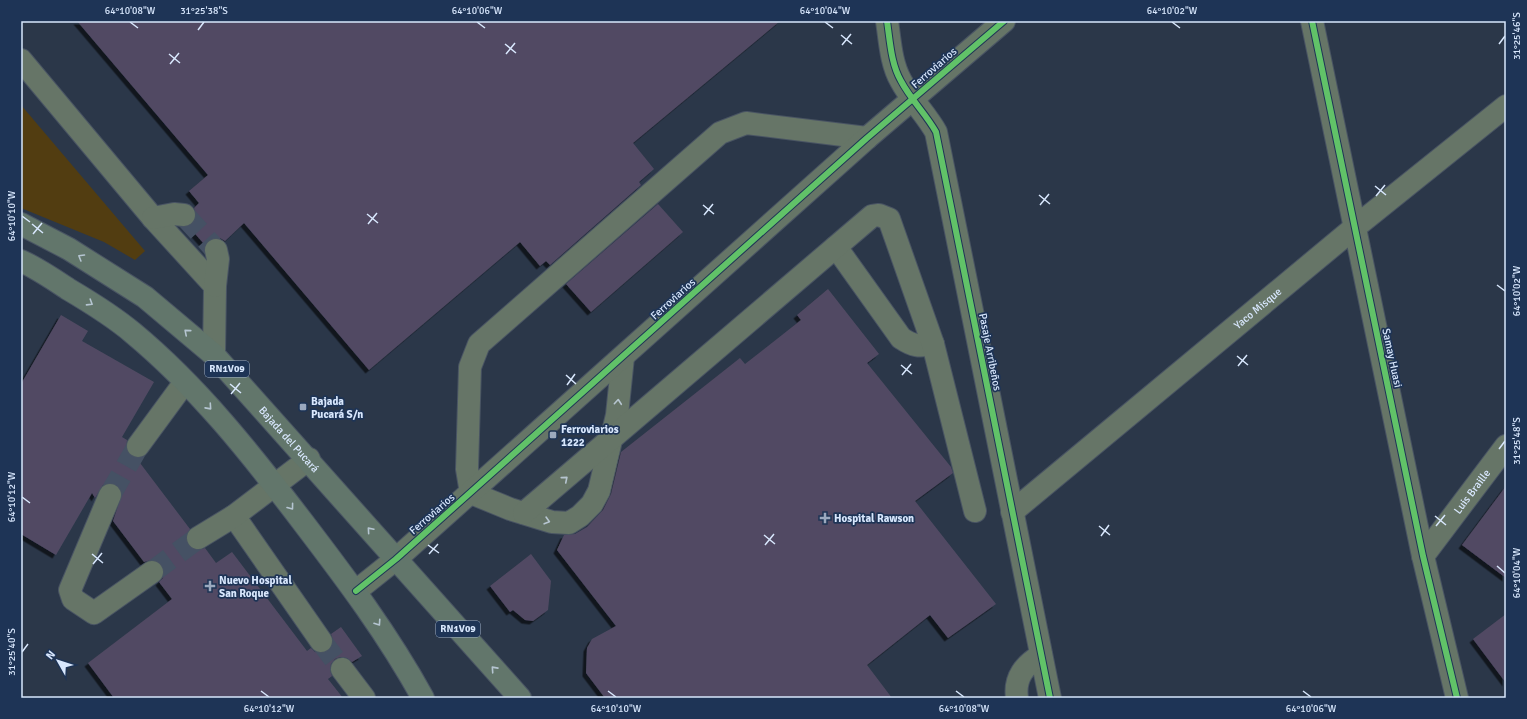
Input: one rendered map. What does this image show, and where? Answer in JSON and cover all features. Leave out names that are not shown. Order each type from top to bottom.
[{"type":"main road","name":"Bajada del Pucará","points":[[21,224],[69,250],[145,297],[214,355],[309,459],[520,698]]},
{"type":"main road","points":[[21,261],[94,305],[132,332],[186,382],[251,455],[356,591],[384,631],[423,698]]},
{"type":"street","name":"Pasaje Arribeños","points":[[887,21],[895,68],[913,100],[929,119],[936,132],[1050,698]]},
{"type":"street","name":"Ferroviarios","points":[[356,591],[396,559],[471,493],[867,138],[1004,21]]},
{"type":"street","name":"Samay Huasi","points":[[1312,21],[1423,556],[1457,698]]},
{"type":"street","points":[[21,60],[153,218],[215,286]]},
{"type":"street","name":"Yaco Misque","points":[[1012,512],[1354,228],[1506,106]]},
{"type":"street","points":[[623,357],[617,415],[599,491],[592,504],[580,516],[569,523],[552,522],[471,493],[467,469],[470,367],[479,344],[720,133],[746,123],[867,138]]},
{"type":"street","points":[[153,218],[174,214],[184,215]]},
{"type":"street","points":[[524,513],[612,440],[872,216],[879,215],[889,219],[933,344],[975,511]]},
{"type":"street","points":[[836,247],[901,338],[919,347],[933,344]]},
{"type":"street","points":[[214,355],[215,286],[218,259],[216,250]]},
{"type":"street","points":[[138,446],[186,382]]},
{"type":"street","name":"Luis Braille","points":[[1423,556],[1506,446]]},
{"type":"street","points":[[198,538],[234,516],[309,459]]},
{"type":"street","points":[[110,495],[70,590],[73,599],[94,613],[152,572]]},
{"type":"street","points":[[234,516],[321,641]]},
{"type":"street","points":[[1017,698],[1016,689],[1022,670],[1028,663],[1041,655]]},
{"type":"street","points":[[342,670],[364,698]]},
{"type":"shaded area","points":[[21,105],[145,251],[135,260],[104,242],[21,208]]},
{"type":"building","points":[[77,21],[780,21],[633,143],[654,169],[639,182],[641,185],[550,265],[546,261],[540,266],[520,242],[369,370],[244,223],[225,241],[220,238],[214,238],[208,241],[205,245],[189,227],[194,222],[196,216],[194,208],[199,203],[189,191],[208,175]]},
{"type":"building","points":[[658,204],[683,232],[591,312],[566,284]]},
{"type":"building","name":"Hospital Rawson","points":[[828,289],[879,354],[867,363],[951,467],[953,473],[915,501],[996,604],[948,638],[930,615],[867,665],[892,698],[605,698],[586,673],[587,648],[592,639],[616,626],[557,550],[564,535],[575,534],[587,527],[603,510],[611,494],[621,452],[740,358],[745,364],[801,320],[797,315]]},
{"type":"building","points":[[61,315],[88,331],[82,341],[154,382],[122,437],[127,440],[126,451],[130,456],[137,458],[144,457],[140,463],[190,529],[186,538],[188,545],[192,549],[198,550],[205,548],[216,563],[232,552],[307,651],[311,648],[315,652],[322,653],[328,651],[332,646],[333,640],[331,634],[341,627],[362,656],[352,662],[347,658],[340,657],[335,659],[331,664],[330,670],[332,676],[328,679],[343,698],[114,698],[88,663],[172,599],[159,582],[163,578],[164,571],[162,564],[151,560],[144,562],[113,521],[122,494],[120,488],[115,484],[109,483],[103,485],[95,498],[92,493],[56,555],[21,534],[21,384]]},
{"type":"building","points":[[1506,486],[1506,578],[1462,545]]},
{"type":"building","points":[[531,554],[551,581],[548,610],[533,621],[525,620],[513,610],[510,612],[490,586]]},
{"type":"building","points":[[1506,614],[1506,683],[1473,639]]},
{"type":"tunnel","points":[[184,215],[216,250]]},
{"type":"tunnel","points":[[110,495],[138,446]]},
{"type":"tunnel","points":[[152,572],[198,538]]},
{"type":"tunnel","points":[[321,641],[342,669]]},
{"type":"cycle path","points":[[887,21],[891,52],[898,74],[905,88],[936,132],[1050,698]]},
{"type":"cycle path","points":[[356,591],[396,559],[867,138],[1004,21]]},
{"type":"cycle path","points":[[1312,21],[1423,556],[1457,698]]},
{"type":"place","name":"Bajada Pucará S/n","points":[[303,407]]},
{"type":"place","name":"Ferroviarios 1222","points":[[553,435]]},
{"type":"place","name":"Hospital Rawson","points":[[825,518]]},
{"type":"place","name":"Nuevo Hospital San Roque","points":[[210,586]]}]
